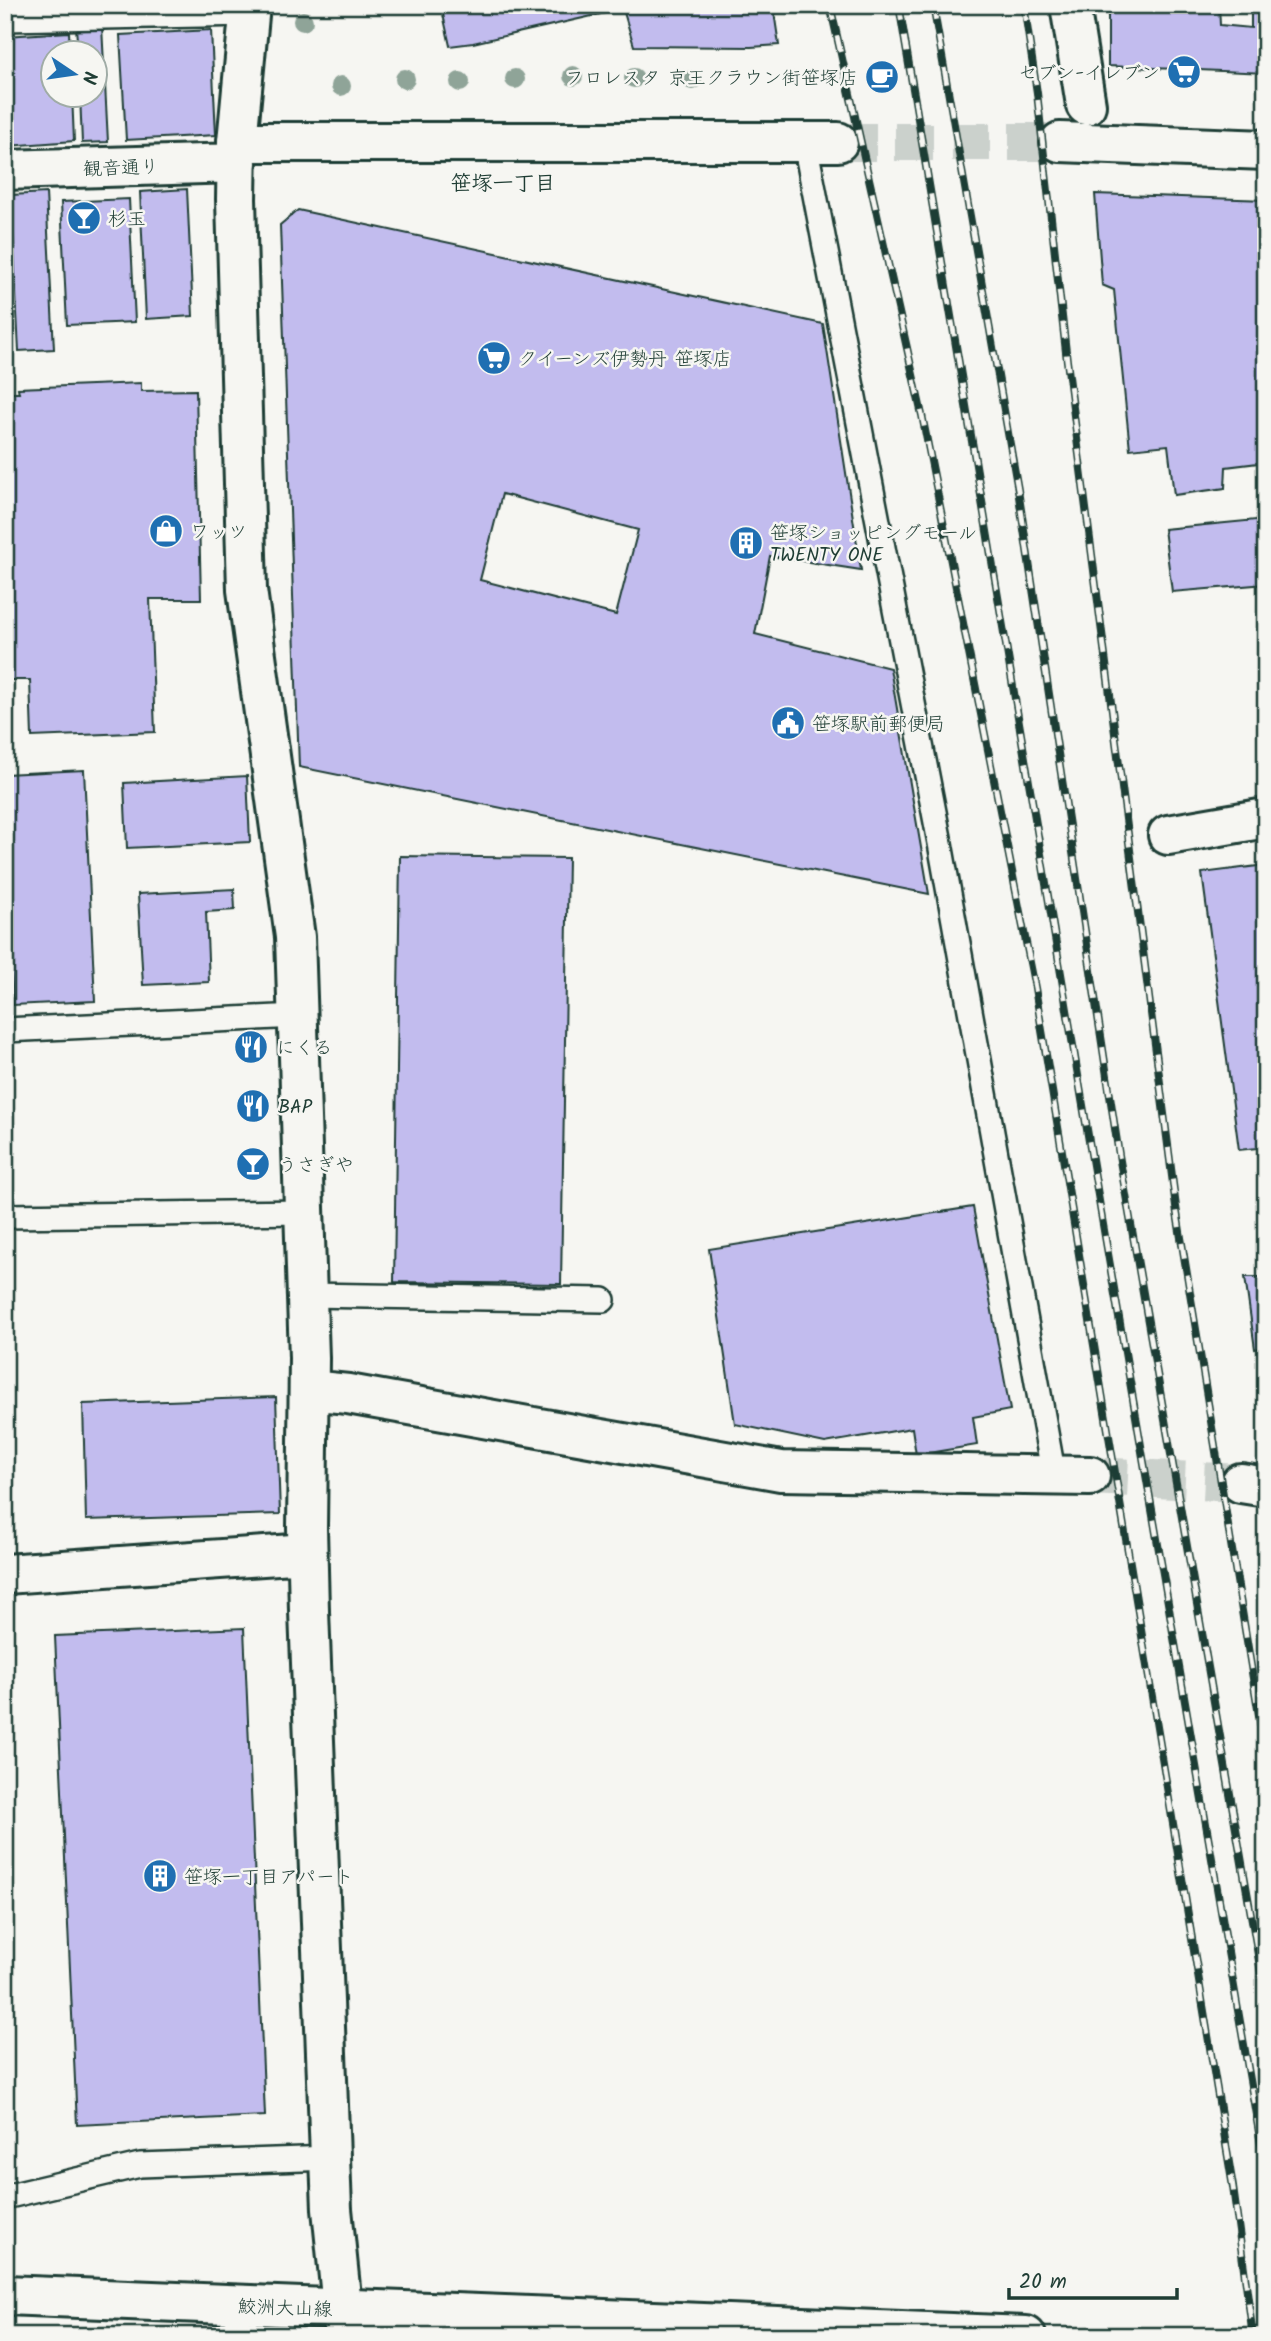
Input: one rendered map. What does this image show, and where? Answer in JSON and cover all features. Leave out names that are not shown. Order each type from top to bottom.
[{"type":"street","points":[[1070,5],[1086,106]]},
{"type":"street","points":[[250,10],[237,153],[247,590],[295,937],[309,1390],[307,1553],[332,2209],[344,2323]]},
{"type":"street","name":"観音通り","points":[[5,170],[237,153],[821,142]]},
{"type":"street","points":[[1060,142],[1266,150]]},
{"type":"street","points":[[1168,835],[1266,818]]},
{"type":"street","points":[[309,1390],[348,1394],[781,1471],[936,1472],[1072,1477]]},
{"type":"street","points":[[5,1574],[307,1553]]},
{"type":"street","name":"鮫洲大山線","points":[[5,2295],[344,2323],[1026,2336]]},
{"type":"lane","points":[[5,19],[250,10]]},
{"type":"lane","points":[[821,142],[940,843],[1072,1477]]},
{"type":"lane","points":[[5,1030],[298,1016]]},
{"type":"lane","points":[[5,1216],[305,1212]]},
{"type":"lane","points":[[307,1295],[603,1300]]},
{"type":"lane","points":[[5,2197],[140,2165],[331,2158]]},
{"type":"building","points":[[441,5],[773,5],[779,45],[634,46],[623,9],[450,46]]},
{"type":"building","points":[[1108,5],[1219,5],[1220,25],[1251,28],[1251,5],[1266,5],[1266,73],[1108,66]]},
{"type":"building","points":[[102,26],[103,38],[77,38],[76,28]]},
{"type":"building","points":[[211,30],[216,135],[126,140],[120,35]]},
{"type":"building","points":[[69,32],[69,38],[38,38],[38,108],[73,108],[74,141],[7,146],[5,36]]},
{"type":"building","points":[[81,108],[106,108],[108,142],[82,143]]},
{"type":"building","points":[[187,189],[193,316],[146,319],[140,192]]},
{"type":"building","points":[[46,193],[54,349],[19,351],[11,195]]},
{"type":"building","points":[[1095,194],[1266,200],[1266,462],[1226,467],[1225,488],[1174,495],[1168,445],[1130,449],[1114,290],[1102,285]]},
{"type":"building","points":[[5,197],[13,344],[5,345]]},
{"type":"building","points":[[129,199],[135,322],[67,325],[61,202]]},
{"type":"building","name":"笹塚ショッピングモール TWENTY ONE","points":[[298,210],[823,324],[861,570],[770,556],[755,634],[890,668],[929,894],[299,767],[280,225]],"holes":[[[502,494],[638,530],[616,615],[480,580]]]},
{"type":"building","points":[[141,383],[141,391],[196,390],[201,599],[150,599],[155,732],[32,737],[30,680],[5,680],[5,393],[19,393],[18,388]]},
{"type":"building","points":[[1266,519],[1266,584],[1172,592],[1164,529]]},
{"type":"building","points":[[84,770],[95,1001],[13,1005],[5,849],[5,774]]},
{"type":"building","points":[[247,776],[250,842],[127,848],[124,783]]},
{"type":"building","points":[[400,856],[568,858],[561,1284],[394,1282]]},
{"type":"building","points":[[1266,865],[1266,1147],[1239,1150],[1202,873]]},
{"type":"building","points":[[234,889],[235,910],[206,912],[209,982],[143,985],[138,894]]},
{"type":"building","points":[[973,1207],[1010,1410],[973,1417],[977,1445],[916,1455],[912,1428],[825,1443],[735,1424],[709,1249]]},
{"type":"building","points":[[1245,1277],[1261,1277],[1263,1293],[1266,1293],[1266,1347],[1255,1349]]},
{"type":"building","points":[[276,1397],[280,1514],[86,1520],[83,1404]]},
{"type":"building","name":"笹塚一丁目アパート","points":[[244,1628],[265,2116],[77,2125],[55,1636]]},
{"type":"tunnel","points":[[838,142],[1060,142]]},
{"type":"tunnel","points":[[1090,1476],[1241,1483]]},
{"type":"railway","points":[[830,5],[922,415],[1035,988],[1233,2187],[1253,2336]]},
{"type":"railway","points":[[899,5],[1101,1213],[1266,2173]]},
{"type":"railway","points":[[933,5],[1018,490],[1119,1155],[1266,2001]]},
{"type":"railway","points":[[1024,5],[1176,1207],[1266,1758]]},
{"type":"place","name":"セブン-イレブン","points":[[1184,72]]},
{"type":"place","name":"フロレスタ 京王クラウン街笹塚店","points":[[882,77]]},
{"type":"place","name":"杉玉","points":[[84,218]]},
{"type":"place","name":"クイーンズ伊勢丹 笹塚店","points":[[494,358]]},
{"type":"place","name":"ワッツ","points":[[166,531]]},
{"type":"place","name":"笹塚ショッピングモール TWENTY ONE","points":[[746,543]]},
{"type":"place","name":"笹塚駅前郵便局","points":[[788,723]]},
{"type":"place","name":"にくる","points":[[251,1047]]},
{"type":"place","name":"BAP","points":[[253,1106]]},
{"type":"place","name":"うさぎや","points":[[253,1164]]},
{"type":"place","name":"笹塚一丁目アパート","points":[[160,1876]]},
{"type":"district","name":"笹塚一丁目","points":[[503,183]]}]
